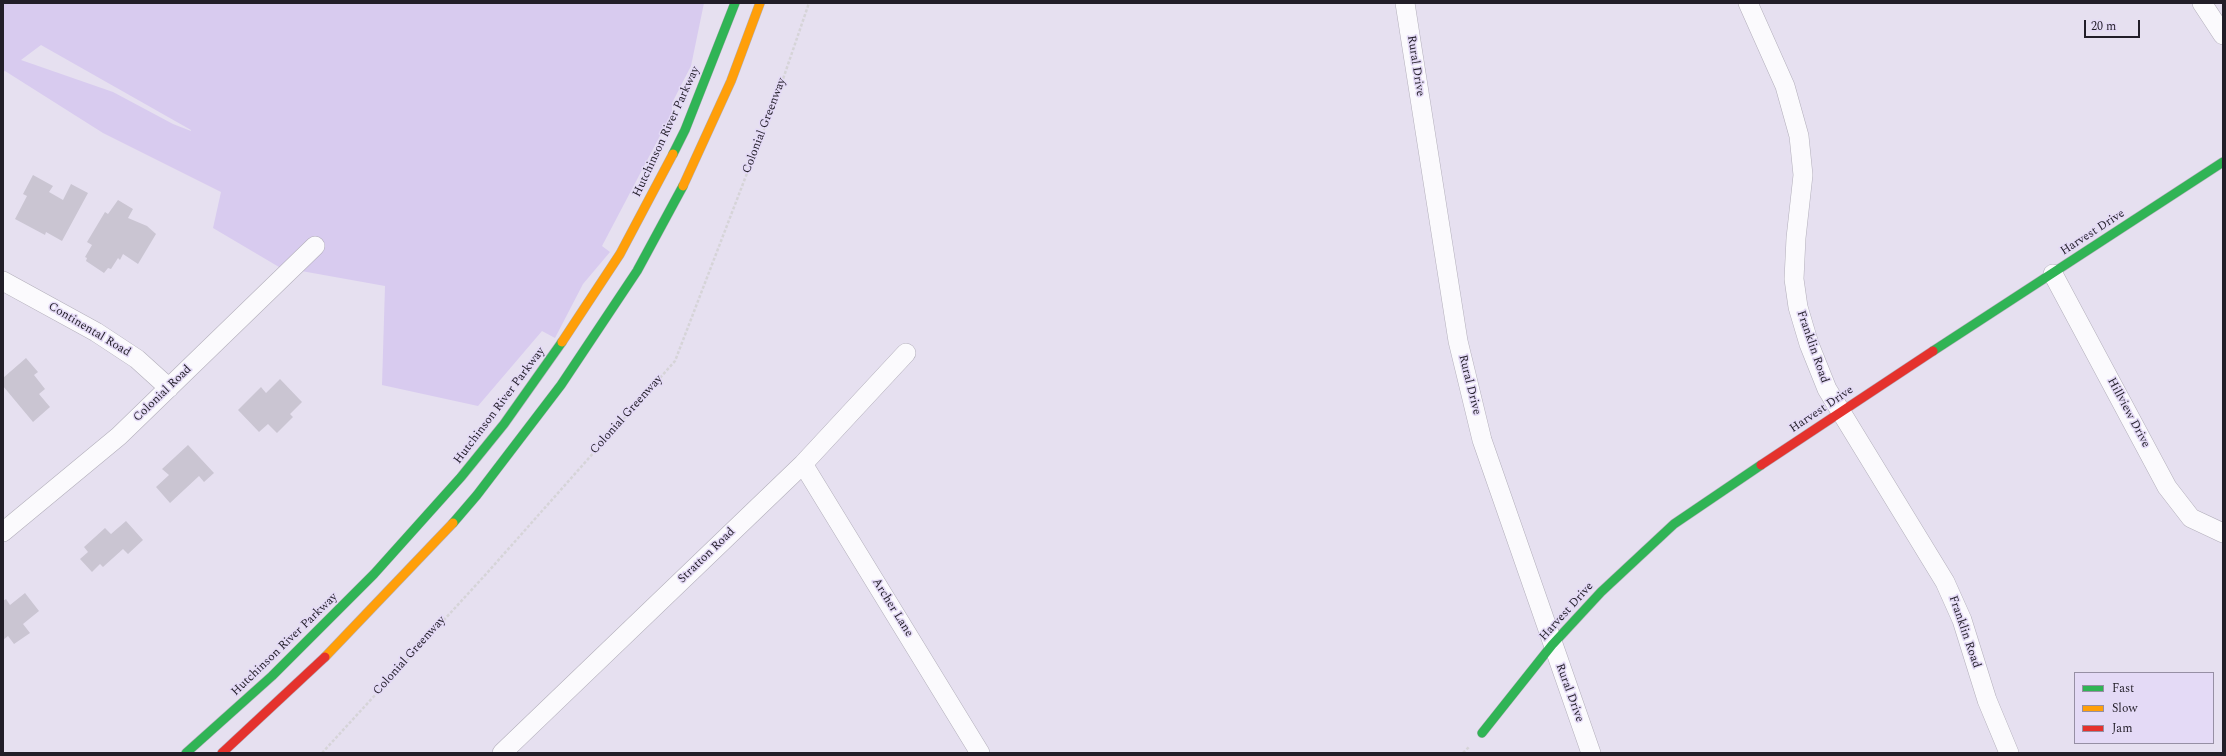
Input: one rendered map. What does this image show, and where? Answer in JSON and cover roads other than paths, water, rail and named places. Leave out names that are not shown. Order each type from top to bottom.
[{"type":"main road","name":"Hutchinson River Parkway","points":[[186,753],[277,671],[374,574],[461,477],[509,417],[584,310],[620,254],[654,192],[684,130],[735,3]]},
{"type":"main road","points":[[222,753],[256,723],[374,608],[428,551],[476,495],[561,386],[637,271],[672,209],[731,82],[760,3]]},
{"type":"main road","name":"Harvest Drive","points":[[1482,733],[1552,646],[1601,592],[1674,524],[1841,412],[2223,162]]},
{"type":"main road","points":[[230,753],[256,723]]},
{"type":"street","name":"Rural Drive","points":[[1405,3],[1458,341],[1482,440],[1552,646],[1591,753]]},
{"type":"street","name":"Franklin Road","points":[[1748,3],[1785,86],[1799,136],[1803,175],[1796,238],[1794,279],[1798,307],[1809,344],[1827,389],[1945,582],[1962,620],[1987,700],[2010,753]]},
{"type":"street","points":[[2202,3],[2223,35]]},
{"type":"street","name":"Colonial Road","points":[[3,532],[118,436],[315,246]]},
{"type":"street","name":"Hillview Drive","points":[[2053,274],[2167,487],[2191,518],[2223,533]]},
{"type":"street","name":"Continental Road","points":[[3,281],[96,332],[137,359],[169,388]]},
{"type":"street","name":"Stratton Road","points":[[502,753],[803,464],[906,353]]},
{"type":"street","name":"Archer Lane","points":[[803,464],[980,753]]}]
